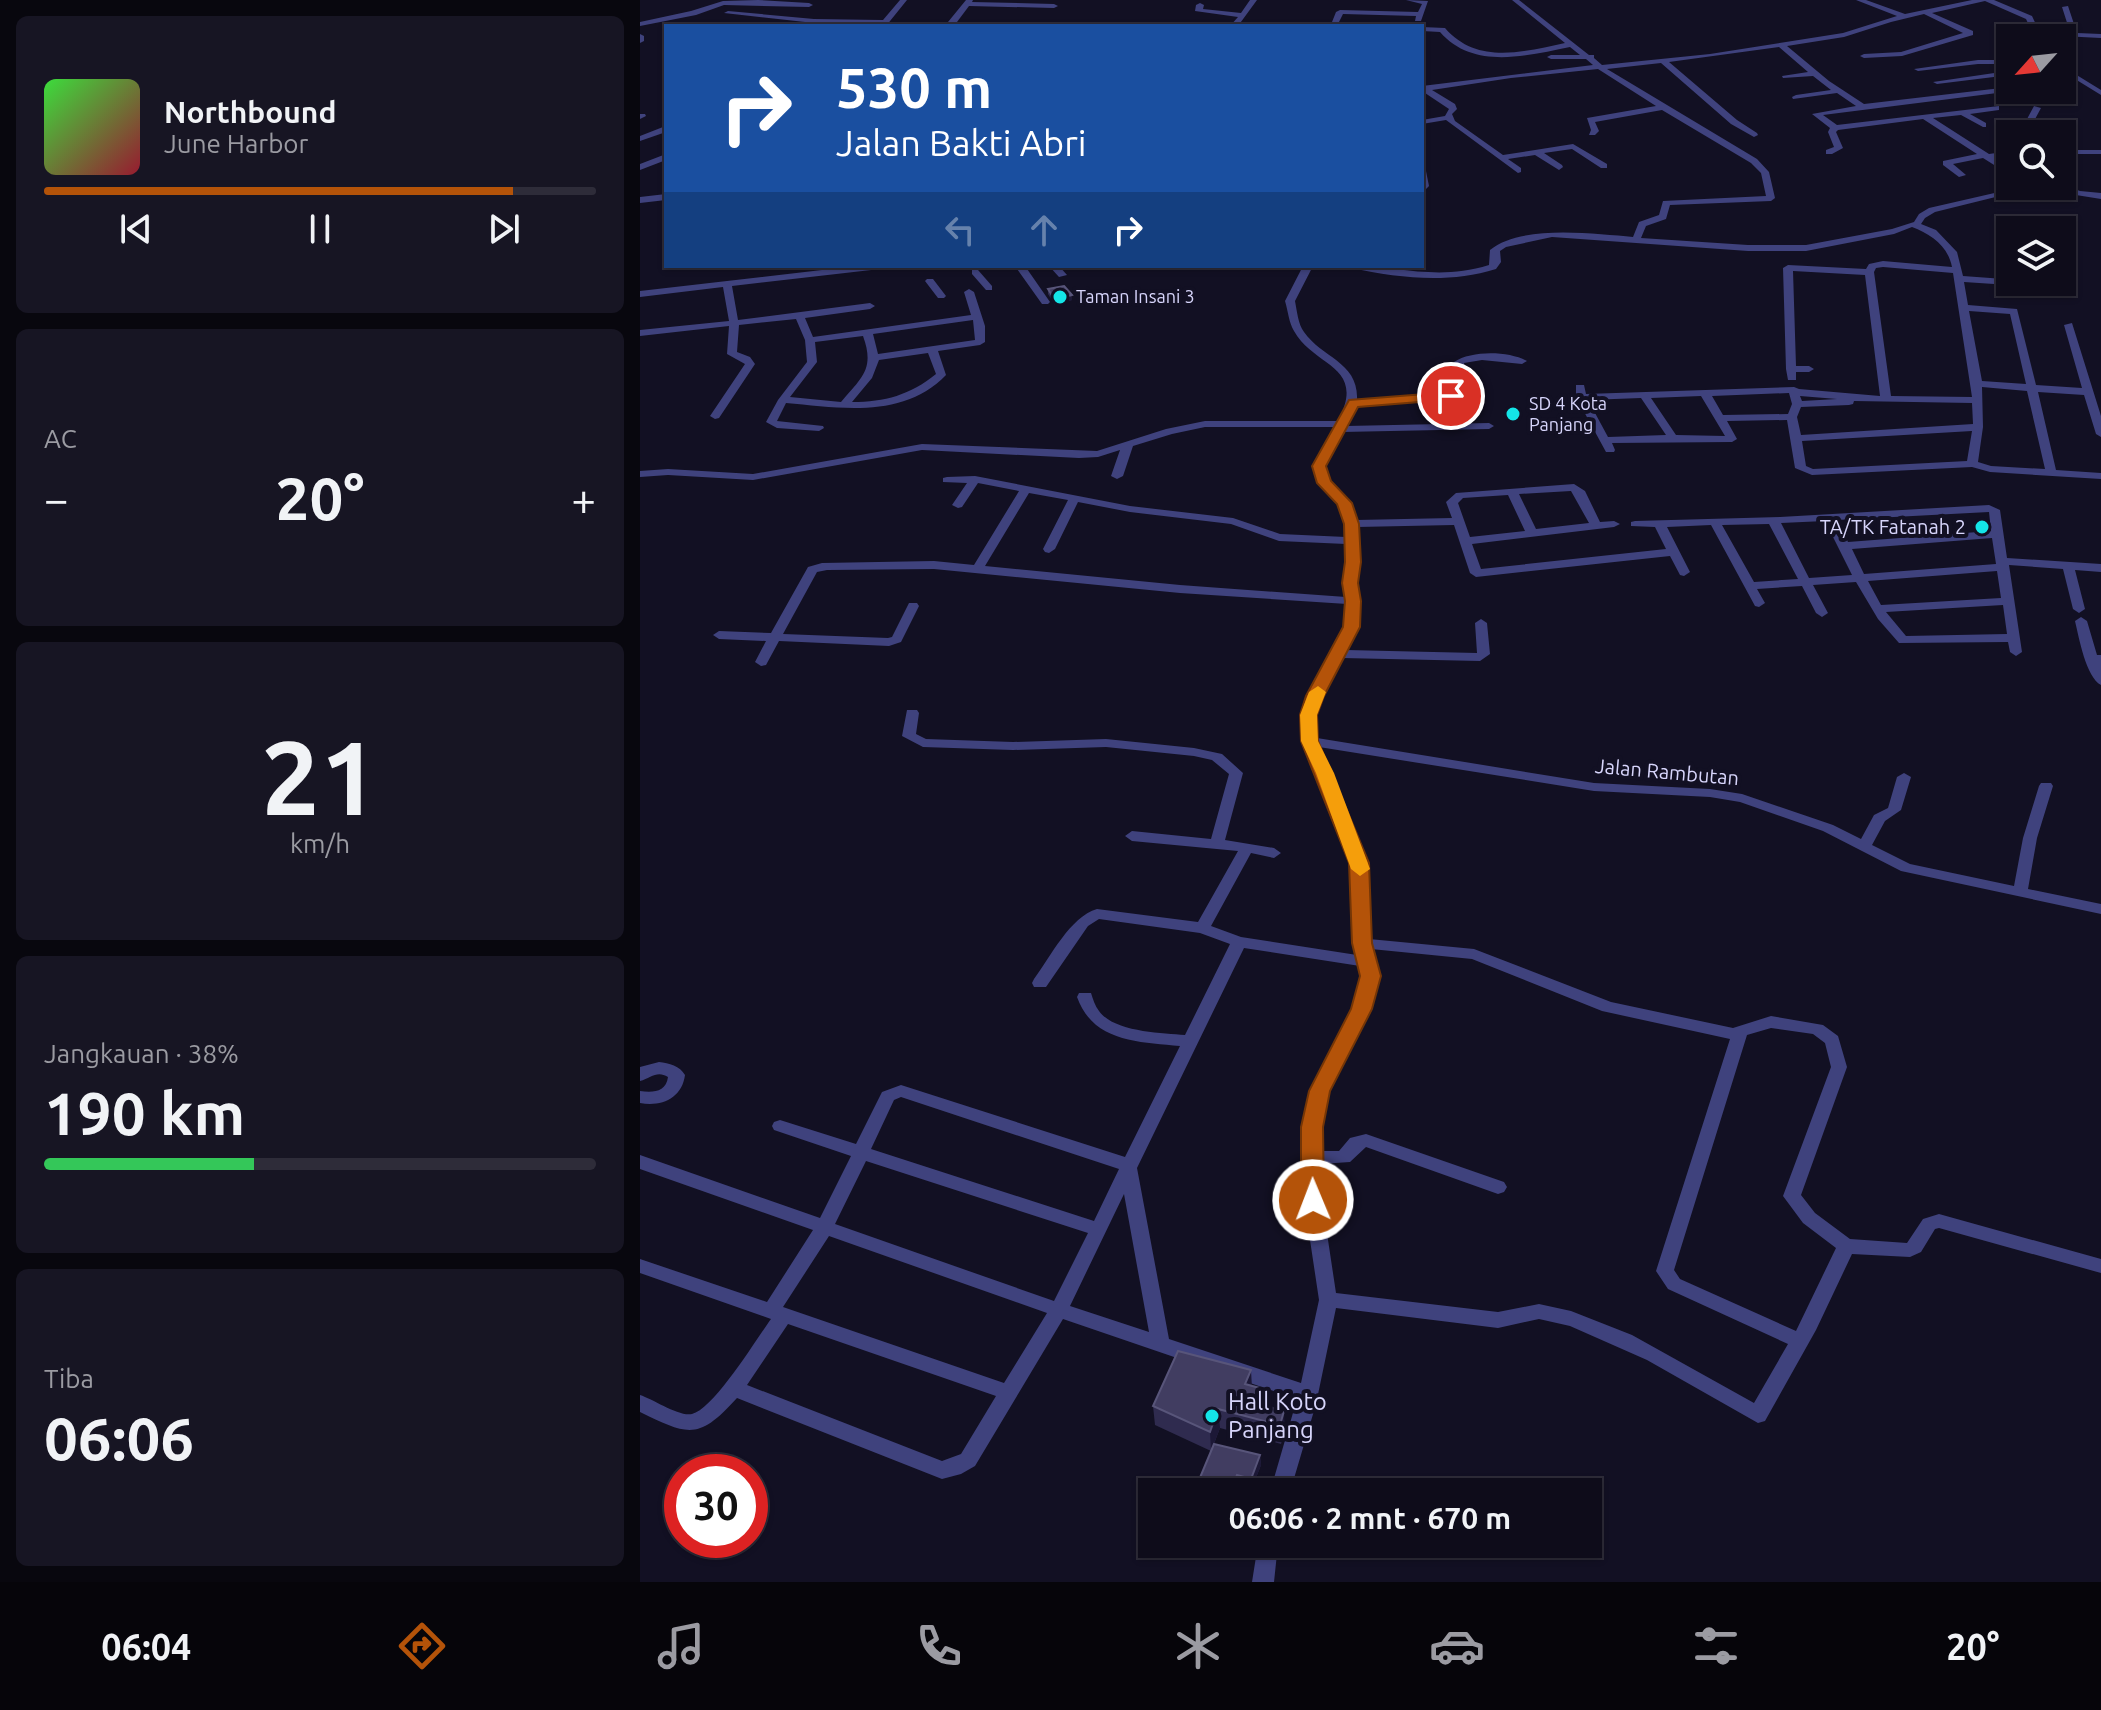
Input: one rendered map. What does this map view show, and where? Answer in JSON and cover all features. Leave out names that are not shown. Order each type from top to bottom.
[{"type":"street","points":[[730,16],[883,24],[904,0]]},
{"type":"street","points":[[1236,24],[1254,0]]},
{"type":"street","points":[[1409,0],[1426,2],[1415,24]]},
{"type":"street","points":[[1515,0],[1602,67],[1759,165],[1765,172],[1772,197],[1666,203],[1663,217],[1642,224],[1636,240]]},
{"type":"street","points":[[1859,0],[1906,17]]},
{"type":"street","points":[[1424,88],[1511,76],[1664,62],[1852,34],[1906,17],[1985,0],[2029,18],[2032,24]]},
{"type":"street","points":[[640,24],[723,3],[755,1],[809,5]]},
{"type":"street","points":[[951,24],[968,2],[1054,6]]},
{"type":"street","points":[[1200,5],[1199,11],[1244,15]]},
{"type":"street","points":[[2066,7],[2071,24]]},
{"type":"street","points":[[1325,24],[1335,24],[1340,12],[1420,14]]},
{"type":"street","points":[[1864,56],[1902,54],[1970,33],[1927,12]]},
{"type":"street","points":[[1424,29],[1442,30],[1452,42],[1494,57],[1572,44]]},
{"type":"street","points":[[2076,35],[2101,36]]},
{"type":"street","points":[[1793,43],[1806,52]]},
{"type":"street","points":[[1781,45],[1837,91],[1863,107]]},
{"type":"street","points":[[1551,57],[1591,57]]},
{"type":"street","points":[[1664,62],[1734,122],[1754,135]]},
{"type":"street","points":[[1918,69],[1996,62]]},
{"type":"street","points":[[1497,68],[1511,76]]},
{"type":"street","points":[[1553,72],[1567,83]]},
{"type":"street","points":[[1786,76],[1816,73]]},
{"type":"street","points":[[1937,82],[1996,75]]},
{"type":"street","points":[[2076,77],[2101,93]]},
{"type":"street","points":[[2076,80],[2080,80]]},
{"type":"street","points":[[1424,89],[1452,106],[1447,118]]},
{"type":"street","points":[[1796,97],[1837,91]]},
{"type":"street","points":[[1996,91],[1816,114],[1835,128],[1996,108]]},
{"type":"street","points":[[1903,102],[1996,163]]},
{"type":"street","points":[[1592,133],[1595,131],[1590,120],[1666,107]]},
{"type":"street","points":[[2031,120],[2037,108]]},
{"type":"street","points":[[1962,112],[1983,125]]},
{"type":"street","points":[[1424,122],[1447,118],[1518,170]]},
{"type":"street","points":[[1829,152],[1839,148],[1832,132],[1835,128]]},
{"type":"street","points":[[640,139],[664,130]]},
{"type":"street","points":[[1501,158],[1576,147],[1604,166]]},
{"type":"street","points":[[1536,152],[1559,167]]},
{"type":"street","points":[[2076,152],[2101,152]]},
{"type":"street","points":[[1962,175],[1946,163],[1996,155]]},
{"type":"street","points":[[642,165],[664,158]]},
{"type":"street","points":[[2076,192],[2101,196]]},
{"type":"street","points":[[1917,224],[1922,216],[1932,210],[1996,195]]},
{"type":"street","points":[[642,203],[664,198]]},
{"type":"street","points":[[1366,268],[1424,278],[1451,277],[1493,267],[1495,250],[1503,245],[1552,234],[1748,248],[1806,248],[1917,224],[1946,243],[1954,254],[1977,384],[1978,427],[1972,464]]},
{"type":"street","points":[[1886,399],[1869,272],[1872,266],[1883,264],[1996,280]]},
{"type":"street","points":[[640,294],[863,268]]},
{"type":"street","points":[[1021,268],[1045,302]]},
{"type":"street","points":[[1056,268],[1062,275]]},
{"type":"street","points":[[1284,1478],[1308,1394],[1328,1300],[1313,1200],[1312,1127],[1319,1091],[1368,990],[1370,976],[1362,943],[1359,863],[1310,741],[1309,715],[1315,696],[1352,627],[1351,524],[1344,503],[1324,483],[1320,473],[1322,457],[1354,403],[1349,377],[1297,329],[1290,301],[1307,268]]},
{"type":"street","points":[[1869,272],[1788,268],[1791,369],[1795,395],[1792,417],[1801,468],[1812,472],[1972,464],[1990,469],[2101,476]]},
{"type":"street","points":[[975,272],[989,288]]},
{"type":"street","points":[[930,281],[941,296]]},
{"type":"street","points":[[715,416],[750,364],[732,354],[734,322],[727,284]]},
{"type":"street","points":[[877,357],[980,342],[980,326],[969,292]]},
{"type":"street","points":[[640,333],[870,306]]},
{"type":"street","points":[[1963,308],[2014,311],[2051,472]]},
{"type":"street","points":[[799,316],[810,340],[812,362],[783,400],[772,425],[819,428]]},
{"type":"street","points":[[810,340],[975,317]]},
{"type":"street","points":[[2069,325],[2101,434]]},
{"type":"street","points":[[845,404],[874,368],[877,357],[867,332]]},
{"type":"street","points":[[783,400],[883,405],[929,387],[942,371],[932,349]]},
{"type":"street","points":[[1354,403],[1456,395],[1463,390],[1459,362],[1463,359],[1522,361]]},
{"type":"street","points":[[1791,369],[1809,369]]},
{"type":"street","points":[[1977,384],[2088,392]]},
{"type":"street","points":[[1704,392],[1733,437],[1729,441],[1673,438],[1607,445],[1581,392],[1644,395],[1704,392],[1795,395],[1827,404],[1865,399],[1977,400]]},
{"type":"street","points":[[1644,395],[1673,438]]},
{"type":"street","points":[[1722,418],[1792,417]]},
{"type":"street","points":[[640,474],[688,469],[753,477],[922,447],[1098,454],[1205,424],[1489,426]]},
{"type":"street","points":[[1798,438],[1978,427]]},
{"type":"street","points":[[1117,476],[1128,444]]},
{"type":"street","points":[[947,480],[975,479],[1074,500],[1233,521],[1279,537],[1352,541]]},
{"type":"street","points":[[958,505],[975,479]]},
{"type":"street","points":[[1596,526],[1577,489],[1456,496],[1452,502],[1476,573],[1674,552]]},
{"type":"street","points":[[978,568],[1025,490]]},
{"type":"street","points":[[1512,492],[1532,533]]},
{"type":"street","points":[[1049,549],[1074,500]]},
{"type":"street","points":[[1635,524],[1989,508],[1994,510],[2016,652]]},
{"type":"street","points":[[1829,517],[1878,609],[1893,632],[1908,642],[2014,638]]},
{"type":"street","points":[[1773,520],[1822,613]]},
{"type":"street","points":[[1351,524],[1459,521]]},
{"type":"street","points":[[1714,521],[1759,603]]},
{"type":"street","points":[[1659,523],[1684,572]]},
{"type":"street","points":[[1467,541],[1614,524]]},
{"type":"street","points":[[1846,546],[1998,534]]},
{"type":"street","points":[[1748,586],[2003,564],[2101,568]]},
{"type":"street","points":[[761,662],[812,570],[818,567],[934,565],[1353,601]]},
{"type":"street","points":[[2068,566],[2101,681]]},
{"type":"street","points":[[1878,609],[2008,601]]},
{"type":"street","points":[[719,635],[889,642],[897,639],[913,606]]},
{"type":"street","points":[[1338,654],[1476,658],[1484,654],[1481,623]]},
{"type":"street","points":[[912,713],[909,736],[923,743],[1013,746],[1106,743],[1217,757],[1236,773],[1217,842]]},
{"type":"street","name":"Jalan Rambutan","points":[[1310,741],[1594,787],[1710,793],[1742,798],[1828,828],[1906,868],[2101,909]]},
{"type":"street","points":[[1864,846],[1879,818],[1894,810],[1904,777]]},
{"type":"street","points":[[2020,891],[2030,838],[2046,786]]},
{"type":"street","points":[[1132,836],[1217,842],[1274,853]]},
{"type":"street","points":[[1202,928],[1247,847]]},
{"type":"street","points":[[1040,983],[1088,916],[1108,913],[1202,928],[1239,942],[1366,962]]},
{"type":"street","points":[[734,1388],[942,1470],[954,1468],[968,1460],[1059,1310],[1239,942]]},
{"type":"street","points":[[1362,943],[1474,954],[1608,1007],[1733,1034],[1771,1022],[1787,1022],[1817,1029],[1832,1040],[1839,1067],[1792,1196],[1809,1218],[1846,1246],[1910,1250],[1929,1224],[1939,1221],[2101,1266]]},
{"type":"street","points":[[1085,997],[1092,1014],[1108,1026],[1146,1036],[1191,1042]]},
{"type":"street","points":[[1740,1032],[1665,1271],[1674,1284],[1800,1341]]},
{"type":"street","points":[[640,1075],[659,1067],[670,1069],[677,1075],[677,1084],[670,1092],[642,1101]]},
{"type":"street","points":[[640,1403],[687,1426],[707,1418],[734,1388],[824,1229],[888,1096],[901,1091],[1128,1165]]},
{"type":"street","points":[[780,1126],[1099,1230]]},
{"type":"street","points":[[1312,1158],[1344,1157],[1356,1143],[1366,1140],[1498,1187]]},
{"type":"street","points":[[640,1162],[824,1229],[1308,1394]]},
{"type":"street","points":[[1128,1165],[1160,1342]]},
{"type":"street","points":[[1328,1300],[1382,1303],[1501,1321],[1541,1311],[1572,1319],[1604,1330],[1758,1415],[1800,1341],[1846,1246]]},
{"type":"street","points":[[640,1266],[1010,1393]]},
{"type":"street","points":[[1263,1582],[1266,1558]]},
{"type":"building","points":[[1064,286],[1072,295],[1055,300],[1048,289]]},
{"type":"building","name":"Hall Koto Panjang","points":[[1178,1351],[1251,1370],[1245,1384],[1267,1390],[1261,1405],[1284,1411],[1280,1425],[1218,1409],[1210,1432],[1153,1406]]},
{"type":"building","name":"Hall Koto Panjang","points":[[1214,1444],[1260,1455],[1251,1478],[1237,1475],[1236,1478],[1200,1478]]},
{"type":"slow traffic","points":[[1318,692],[1309,715],[1310,741],[1360,869]]},
{"type":"place","name":"Taman Insani 3","points":[[1060,297]]},
{"type":"place","name":"SD 4 Kota Panjang","points":[[1513,414]]},
{"type":"place","name":"TA/TK Fatanah 2","points":[[1982,527]]},
{"type":"place","name":"Hall Koto Panjang","points":[[1212,1416]]},
{"type":"route","points":[[1313,1200],[1312,1127],[1319,1091],[1361,1009],[1370,976],[1362,943],[1362,877],[1359,863],[1310,741],[1309,715],[1315,696],[1352,627],[1353,601],[1350,583],[1353,562],[1351,524],[1344,503],[1324,483],[1319,466],[1354,403],[1451,396]]}]
